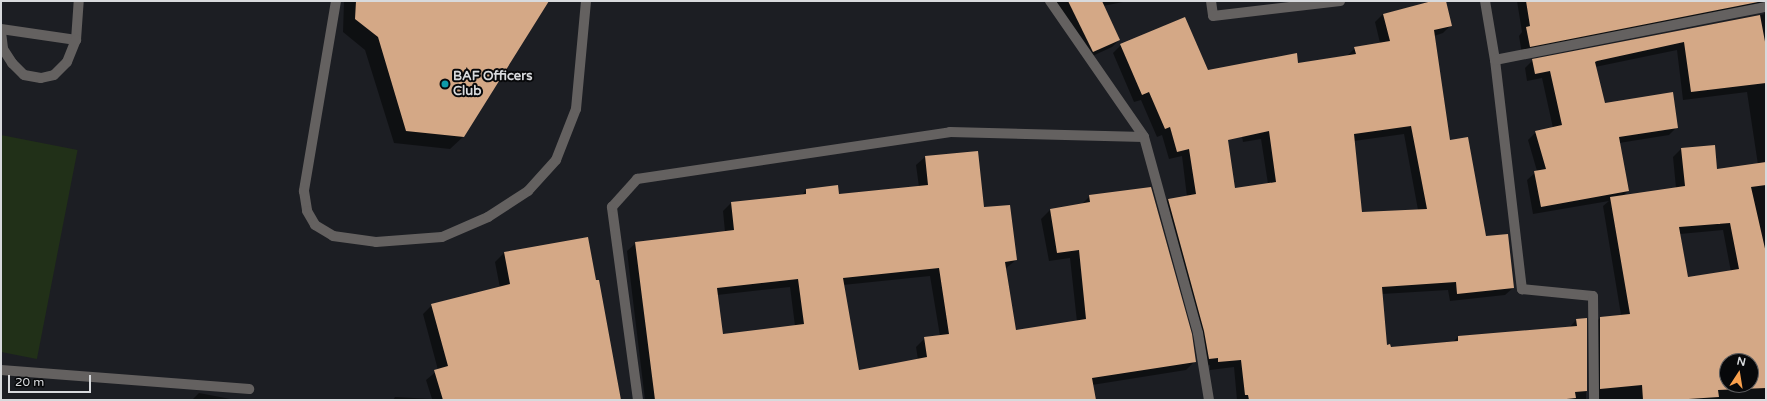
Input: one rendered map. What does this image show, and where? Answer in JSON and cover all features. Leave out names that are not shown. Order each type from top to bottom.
[{"type":"street","points":[[76,40],[1,30],[3,49],[12,63],[24,75],[41,78],[54,75],[67,62],[76,40],[79,1]]},
{"type":"street","points":[[336,1],[304,191],[307,211],[315,225],[333,236],[376,242],[442,237],[488,217],[528,191],[556,160],[576,109],[586,1]]},
{"type":"street","points":[[1050,1],[1144,137],[1198,333],[1209,400]]},
{"type":"street","points":[[1211,1],[1213,16],[1340,1]]},
{"type":"street","points":[[1485,1],[1495,60],[1522,289],[1592,296],[1594,400]]},
{"type":"street","points":[[1495,60],[1766,7]]},
{"type":"street","points":[[638,400],[612,207],[637,179],[950,132],[1144,137]]},
{"type":"street","points":[[1,370],[249,389]]},
{"type":"green space","points":[[1,135],[78,150],[37,359],[1,352]]},
{"type":"building","name":"BAF Officers Club","points":[[356,1],[549,1],[464,137],[406,131],[378,37],[355,19]]},
{"type":"building","points":[[1068,1],[1102,1],[1120,40],[1093,52]]},
{"type":"building","points":[[1432,1],[1446,1],[1452,26],[1434,30],[1450,140],[1468,137],[1486,236],[1508,234],[1514,288],[1457,294],[1456,282],[1382,287],[1387,345],[1390,344],[1391,347],[1458,341],[1458,336],[1577,326],[1576,319],[1587,318],[1587,391],[1575,392],[1576,398],[1557,400],[1249,400],[1248,395],[1245,395],[1241,360],[1218,362],[1218,358],[1209,359],[1204,331],[1168,199],[1196,194],[1189,149],[1177,152],[1170,127],[1165,129],[1149,92],[1142,95],[1120,44],[1185,17],[1208,70],[1297,53],[1298,63],[1356,54],[1354,47],[1390,41],[1383,14]],"holes":[[[1411,126],[1427,209],[1362,212],[1354,134]],[[1269,131],[1276,182],[1235,188],[1228,140]]]},
{"type":"building","points":[[1526,1],[1758,2],[1530,47],[1526,27],[1530,26]]},
{"type":"building","points":[[1760,15],[1766,47],[1766,83],[1691,92],[1684,42],[1595,62],[1605,103],[1673,92],[1678,128],[1619,137],[1629,191],[1541,207],[1534,171],[1546,169],[1535,131],[1562,125],[1550,71],[1535,74],[1532,59]]},
{"type":"building","points":[[1715,145],[1717,169],[1766,162],[1766,185],[1751,187],[1766,253],[1766,388],[1759,388],[1759,353],[1719,353],[1719,397],[1643,400],[1642,385],[1600,389],[1600,317],[1630,314],[1610,197],[1685,186],[1681,148]],"holes":[[[1730,223],[1739,269],[1688,277],[1679,227]]]},
{"type":"building","points":[[978,151],[984,207],[1010,205],[1017,260],[1005,262],[1016,330],[1086,319],[1079,250],[1057,253],[1050,209],[1090,202],[1089,195],[1151,187],[1192,334],[1196,362],[1092,378],[1096,400],[655,400],[635,242],[734,230],[731,202],[806,194],[806,189],[838,185],[839,194],[928,185],[925,156]],"holes":[[[939,268],[949,334],[924,337],[927,357],[859,370],[843,278]],[[798,279],[804,324],[723,334],[717,288]]]},
{"type":"building","points":[[588,237],[596,280],[599,280],[621,400],[443,400],[434,370],[448,366],[431,304],[510,284],[504,252]]},
{"type":"place","name":"BAF Officers Club","points":[[445,84]]}]
